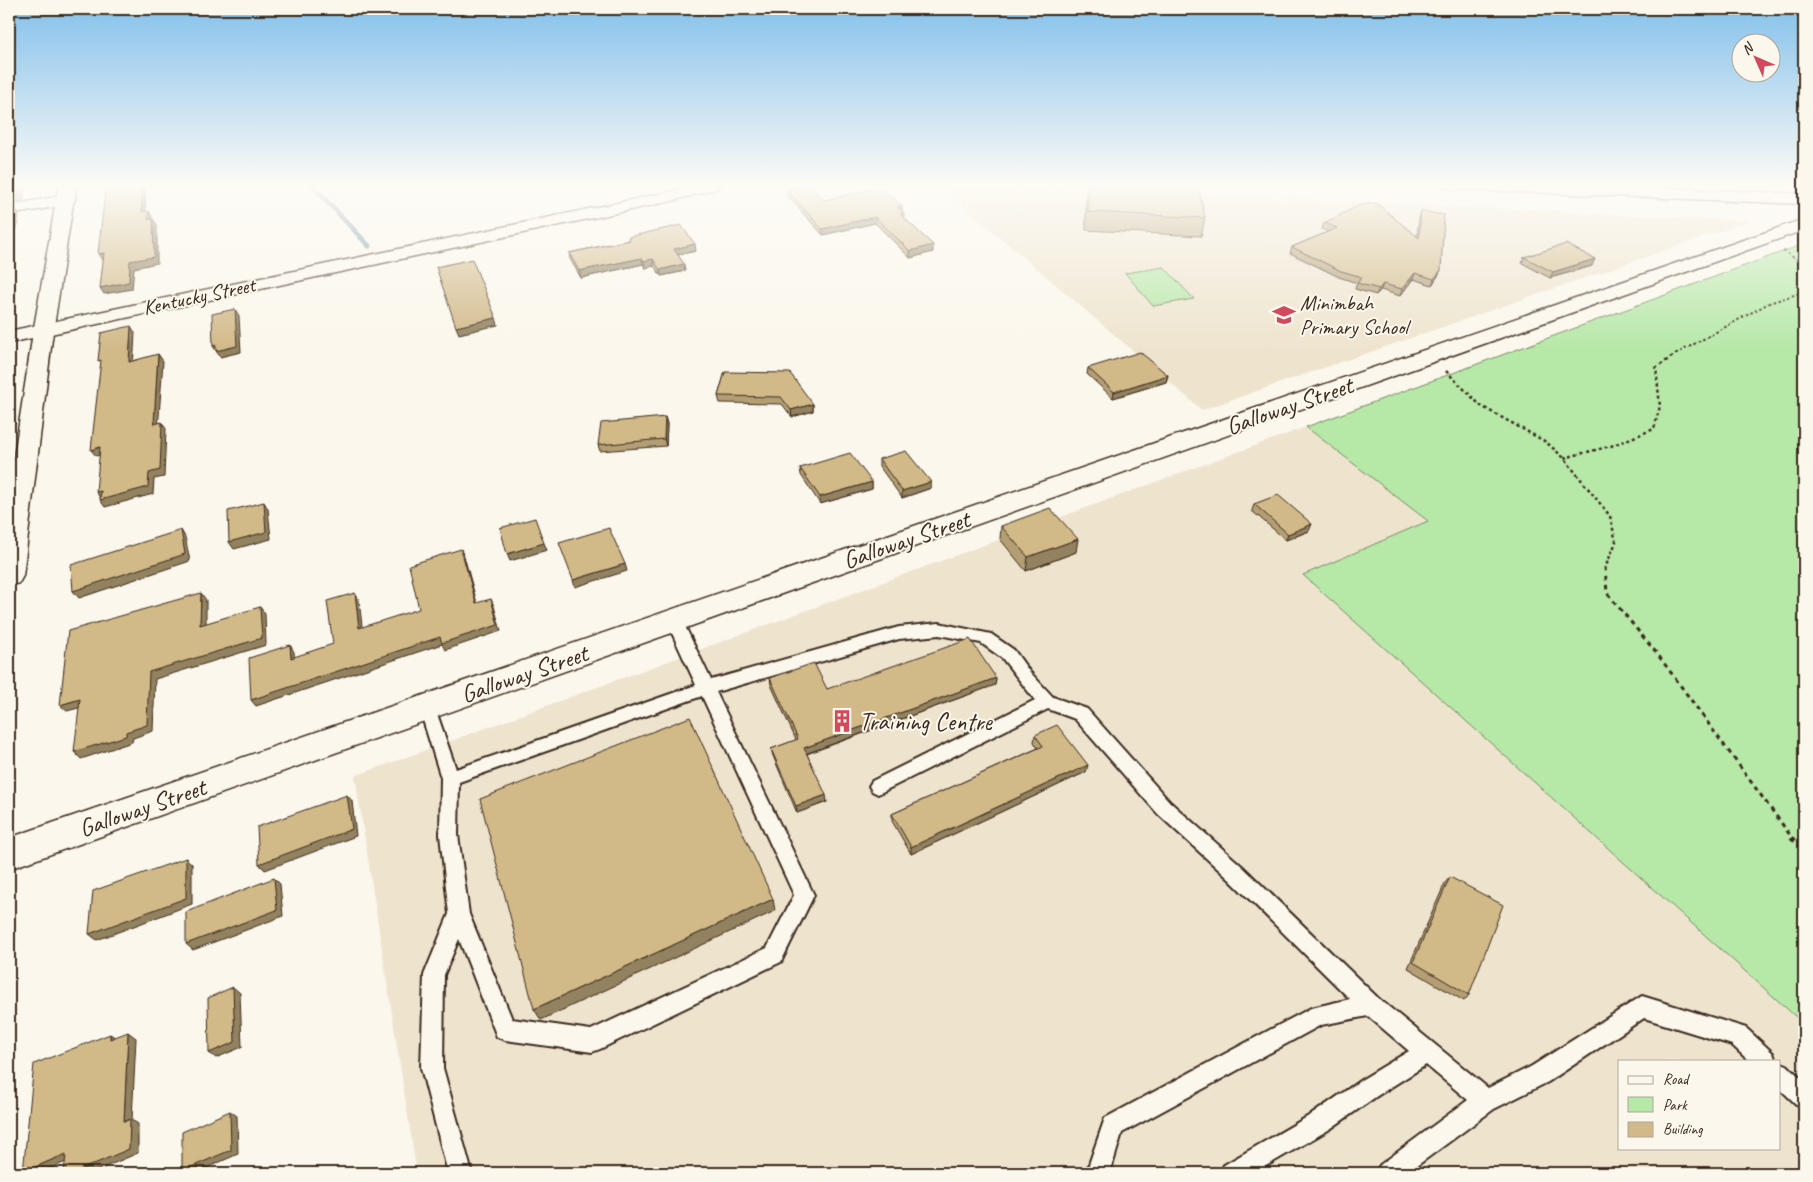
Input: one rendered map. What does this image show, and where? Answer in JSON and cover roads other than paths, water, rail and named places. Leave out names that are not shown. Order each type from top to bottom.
[{"type":"street","points":[[9,576],[12,536],[58,239]]},
{"type":"street","name":"Kentucky Street","points":[[9,337],[468,239]]},
{"type":"street","name":"Galloway Street","points":[[9,854],[1761,239]]},
{"type":"lane","points":[[427,707],[450,778],[449,834],[459,914],[505,1028],[592,1041],[774,956],[804,894],[674,620]]},
{"type":"lane","points":[[450,778],[706,688],[899,633],[939,628],[985,638],[1008,654],[1046,702],[1081,714],[1164,808],[1236,874],[1371,1005],[1486,1101]]},
{"type":"lane","points":[[878,786],[1046,702]]},
{"type":"lane","points":[[459,914],[434,975],[432,1068],[460,1173]]},
{"type":"lane","points":[[1098,1173],[1113,1126],[1318,1015],[1371,1005]]},
{"type":"lane","points":[[1388,1173],[1486,1101],[1540,1074],[1642,1006],[1738,1036],[1764,1060]]},
{"type":"lane","points":[[1232,1173],[1322,1121],[1369,1088],[1428,1052]]},
{"type":"lane","points":[[1780,1074],[1804,1096]]},
{"type":"waterway","points":[[363,239],[369,246]]},
{"type":"place","name":"Minimbah Primary School","points":[[1284,315]]},
{"type":"place","name":"Training Centre","points":[[842,721]]}]
